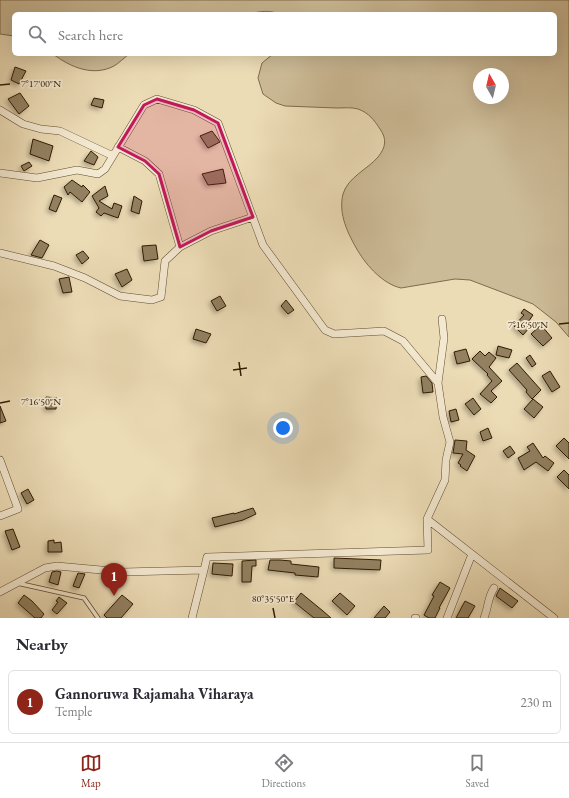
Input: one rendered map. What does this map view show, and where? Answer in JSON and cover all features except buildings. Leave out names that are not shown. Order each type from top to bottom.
[{"type":"street","points":[[0,173],[37,178],[77,170],[98,174],[105,169],[144,105],[157,99],[194,110],[218,123],[263,245],[325,330],[334,334],[384,331],[403,341],[438,383]]},
{"type":"street","points":[[0,110],[23,124],[41,129],[60,131],[113,156]]},
{"type":"street","points":[[118,147],[144,161],[159,174],[180,247]]},
{"type":"street","points":[[0,252],[54,266],[86,278],[120,296],[152,300],[161,297],[165,261],[180,247],[212,232],[253,217]]},
{"type":"street","points":[[192,618],[207,557],[428,550],[428,520],[444,480],[450,442],[443,418],[438,383],[444,338],[442,319]]},
{"type":"street","points":[[0,460],[18,509],[0,516]]},
{"type":"street","points":[[428,520],[554,618]]},
{"type":"street","points":[[447,618],[472,554]]},
{"type":"street","points":[[0,592],[45,568],[57,566],[122,572],[204,570]]},
{"type":"street","points":[[484,618],[488,610],[489,596],[494,588]]},
{"type":"lane","points":[[16,583],[84,598],[98,618]]},
{"type":"highlighted area","points":[[157,99],[194,110],[218,123],[253,217],[211,231],[180,247],[159,174],[145,161],[118,147],[144,105]]},
{"type":"shaded area","points":[[0,0],[569,0],[569,337],[556,322],[533,304],[470,280],[455,279],[401,288],[388,283],[376,274],[366,263],[351,238],[343,216],[342,201],[343,194],[349,183],[374,161],[383,150],[385,140],[380,129],[368,115],[356,108],[285,106],[276,103],[263,94],[258,78],[262,63],[271,56],[557,56],[557,12],[12,12],[12,36],[0,34]]},
{"type":"shaded area","points":[[56,56],[127,56],[114,66],[98,71],[82,69]]},
{"type":"place","name":"Gannoruwa Rajamaha Viharaya","points":[[114,596]]}]
